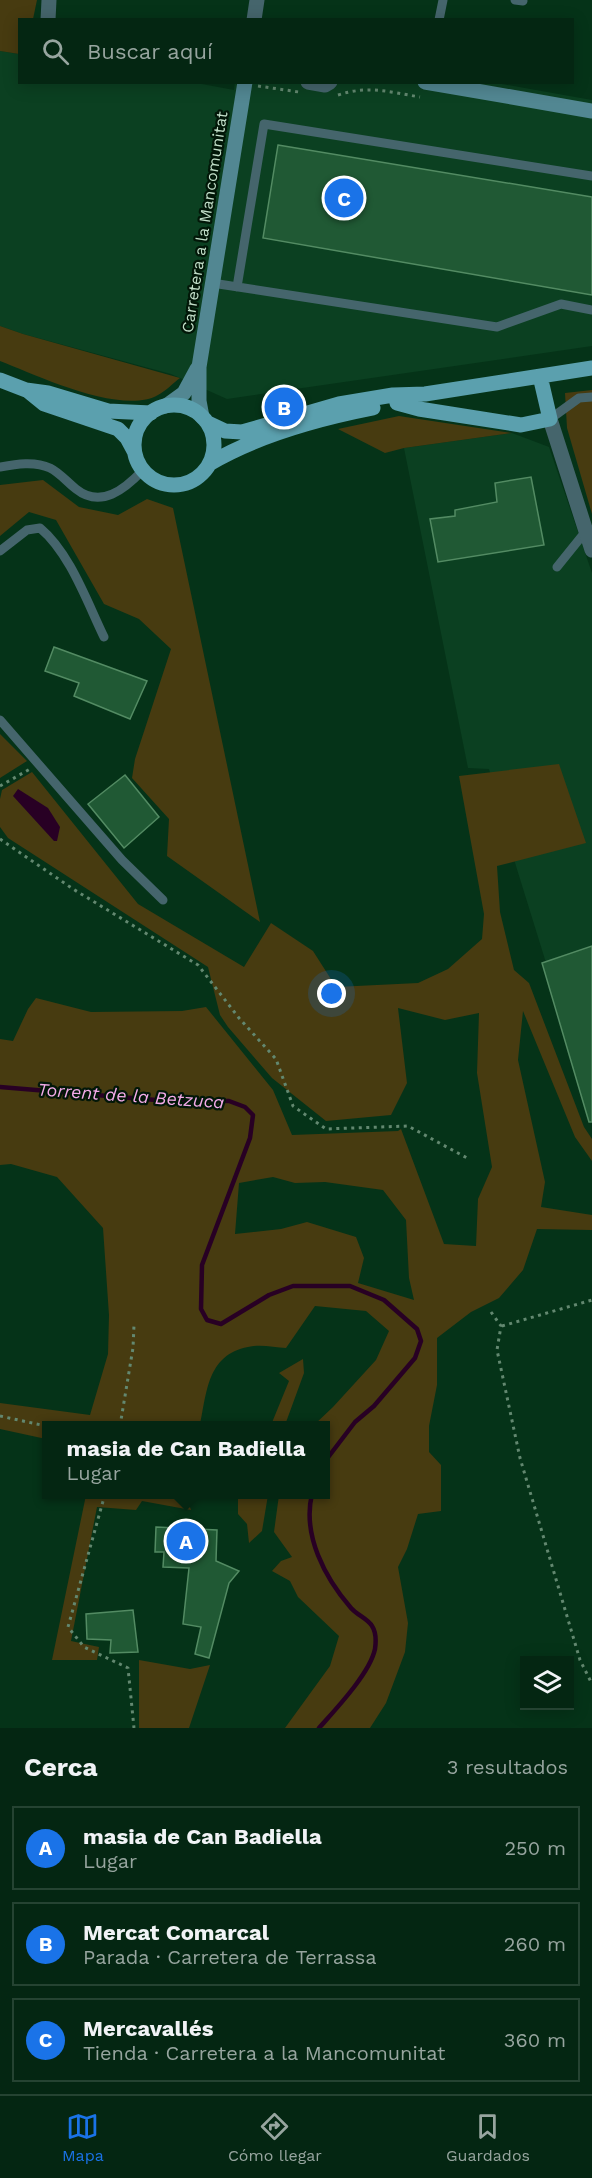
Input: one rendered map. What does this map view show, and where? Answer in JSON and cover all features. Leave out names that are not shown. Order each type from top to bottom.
[{"type":"main road","points":[[135,452],[137,431],[141,424],[152,413],[166,406],[182,406],[197,412],[205,420],[225,431],[242,432],[339,404],[393,395],[425,394],[592,368]]},
{"type":"main road","points":[[397,403],[418,409],[521,424],[550,419],[540,376]]},
{"type":"main road","points":[[0,380],[26,390],[48,393],[108,411],[152,413]]},
{"type":"main road","points":[[26,390],[44,404],[118,429],[127,438],[143,470],[159,482],[174,485],[196,479],[209,464],[236,448],[269,436],[425,394]]},
{"type":"main road","points":[[205,420],[214,438],[209,464]]},
{"type":"street","points":[[48,18],[49,0]]},
{"type":"street","points":[[254,18],[257,0]]},
{"type":"street","name":"Carretera a la Mancomunitat","points":[[205,420],[199,401],[199,367],[245,84]]},
{"type":"street","points":[[304,88],[325,84],[330,89]]},
{"type":"street","points":[[427,87],[592,111]]},
{"type":"street","name":"Carretera a la Mancomunitat","points":[[166,406],[184,393],[199,367]]},
{"type":"street","points":[[550,419],[592,550]]},
{"type":"lane","points":[[439,18],[443,0]]},
{"type":"lane","points":[[237,287],[264,124],[592,176]]},
{"type":"lane","points":[[212,283],[497,327],[561,304],[592,310]]},
{"type":"lane","points":[[550,419],[579,398],[592,397]]},
{"type":"lane","points":[[0,467],[26,463],[51,468],[81,492],[96,497],[115,494],[143,470]]},
{"type":"lane","points":[[0,550],[27,530],[40,528],[50,536],[63,552],[104,637]]},
{"type":"lane","points":[[557,567],[586,531]]},
{"type":"lane","points":[[0,720],[122,860],[163,900]]},
{"type":"path","points":[[257,84],[304,88]]},
{"type":"path","points":[[330,89],[427,87]]},
{"type":"path","points":[[0,786],[38,764]]},
{"type":"path","points":[[0,839],[73,889],[198,965],[239,1018],[276,1059],[293,1106],[326,1129],[408,1126],[469,1159]]},
{"type":"path","points":[[501,1326],[592,1300]]},
{"type":"path","points":[[491,1312],[501,1326],[497,1350],[520,1458],[580,1660],[592,1684]]},
{"type":"path","points":[[121,1421],[133,1348],[134,1325]]},
{"type":"path","points":[[0,1416],[42,1425]]},
{"type":"path","points":[[104,1499],[68,1627],[84,1647],[128,1668],[134,1728]]},
{"type":"shaded area","points":[[0,0],[37,0],[33,18],[18,18],[18,54],[0,51]]},
{"type":"shaded area","points":[[0,51],[18,54],[18,84],[202,84],[234,90],[235,84],[502,84],[592,100],[592,346],[227,399],[171,374],[0,326]]},
{"type":"shaded area","points":[[0,326],[180,378],[158,395],[142,400],[123,401],[79,391],[0,361]]},
{"type":"shaded area","points":[[592,390],[592,514],[567,428],[565,393]]},
{"type":"shaded area","points":[[399,416],[512,433],[404,448],[385,453],[338,429]]},
{"type":"shaded area","points":[[512,433],[549,447],[592,573],[592,1111],[516,866],[489,769],[468,768],[404,448]]},
{"type":"shaded area","points":[[43,480],[79,507],[118,515],[147,499],[173,508],[260,922],[167,856],[169,819],[132,778],[135,759],[171,649],[139,619],[104,604],[56,520],[29,512],[0,536],[0,485]]},
{"type":"shaded area","points":[[0,734],[27,761],[0,778]]},
{"type":"shaded area","points":[[559,764],[586,843],[497,866],[500,912],[514,970],[529,983],[584,1127],[592,1139],[592,1161],[575,1137],[523,1011],[518,1060],[545,1182],[541,1207],[592,1215],[592,1230],[537,1229],[523,1270],[499,1298],[471,1312],[437,1338],[437,1385],[429,1426],[429,1452],[441,1465],[441,1511],[418,1514],[407,1549],[398,1567],[408,1623],[405,1652],[386,1703],[370,1728],[285,1728],[330,1666],[339,1636],[298,1597],[290,1581],[272,1571],[281,1561],[292,1557],[274,1532],[278,1499],[330,1499],[330,1421],[318,1421],[376,1360],[389,1331],[366,1311],[315,1306],[286,1348],[252,1346],[234,1351],[224,1358],[211,1377],[201,1421],[42,1421],[42,1438],[0,1429],[0,1403],[90,1415],[108,1354],[109,1315],[103,1228],[57,1177],[11,1164],[0,1165],[0,1039],[13,1041],[28,1009],[36,998],[91,1012],[182,1011],[206,1007],[273,1090],[292,1135],[398,1131],[401,1129],[444,1244],[476,1246],[478,1199],[492,1167],[477,1073],[479,1013],[445,1020],[398,1008],[407,1083],[391,1115],[326,1121],[272,1078],[228,1027],[220,1015],[208,967],[8,838],[0,827],[2,790],[32,772],[138,904],[244,967],[271,923],[313,951],[336,987],[418,983],[448,969],[482,939],[484,914],[459,776]],"holes":[[[273,1177],[295,1183],[325,1182],[383,1190],[406,1220],[409,1278],[414,1300],[358,1283],[364,1258],[356,1237],[307,1222],[281,1229],[235,1234],[239,1183]]]},
{"type":"shaded area","points":[[18,789],[48,808],[60,827],[57,841],[54,841],[13,796]]},
{"type":"shaded area","points":[[303,1359],[304,1373],[286,1421],[273,1421],[289,1381],[279,1373]]},
{"type":"shaded area","points":[[85,1499],[187,1499],[191,1510],[142,1501],[136,1510],[97,1507],[71,1641],[99,1647],[97,1660],[52,1660]]},
{"type":"shaded area","points":[[238,1499],[267,1499],[262,1531],[249,1543],[247,1524],[238,1514]]},
{"type":"shaded area","points":[[139,1660],[190,1669],[210,1665],[189,1728],[139,1728]]},
{"type":"building","points":[[278,145],[592,197],[592,295],[263,238]]},
{"type":"building","points":[[531,477],[544,545],[438,562],[430,519],[455,516],[455,510],[497,502],[495,483]]},
{"type":"building","points":[[54,647],[147,681],[130,719],[74,696],[79,683],[45,671]]},
{"type":"building","points":[[125,775],[159,817],[124,848],[88,804]]},
{"type":"building","points":[[592,946],[592,1122],[589,1122],[542,963]]},
{"type":"building","points":[[156,1527],[217,1530],[216,1561],[239,1571],[229,1583],[209,1658],[195,1654],[201,1627],[183,1624],[189,1568],[163,1567],[164,1552],[155,1552]]},
{"type":"building","points":[[133,1610],[138,1652],[110,1653],[111,1640],[87,1639],[86,1614]]},
{"type":"waterway","name":"Torrent de la Betzuca","points":[[0,1087],[156,1100],[229,1101],[245,1107],[253,1115],[250,1138],[202,1265],[201,1309],[207,1320],[221,1324],[269,1295],[293,1286],[350,1286],[384,1300],[417,1329],[421,1341],[415,1358],[374,1406],[355,1422],[330,1455]]},
{"type":"waterway","name":"Torrent de la Betzuca","points":[[311,1499],[310,1525],[318,1555],[341,1596],[372,1626],[376,1640],[372,1659],[367,1669],[319,1728]]},
{"type":"place","name":"Mercavallés","points":[[344,198]]},
{"type":"place","name":"Mercat Comarcal","points":[[284,407]]},
{"type":"place","name":"masia de Can Badiella","points":[[186,1541]]}]
